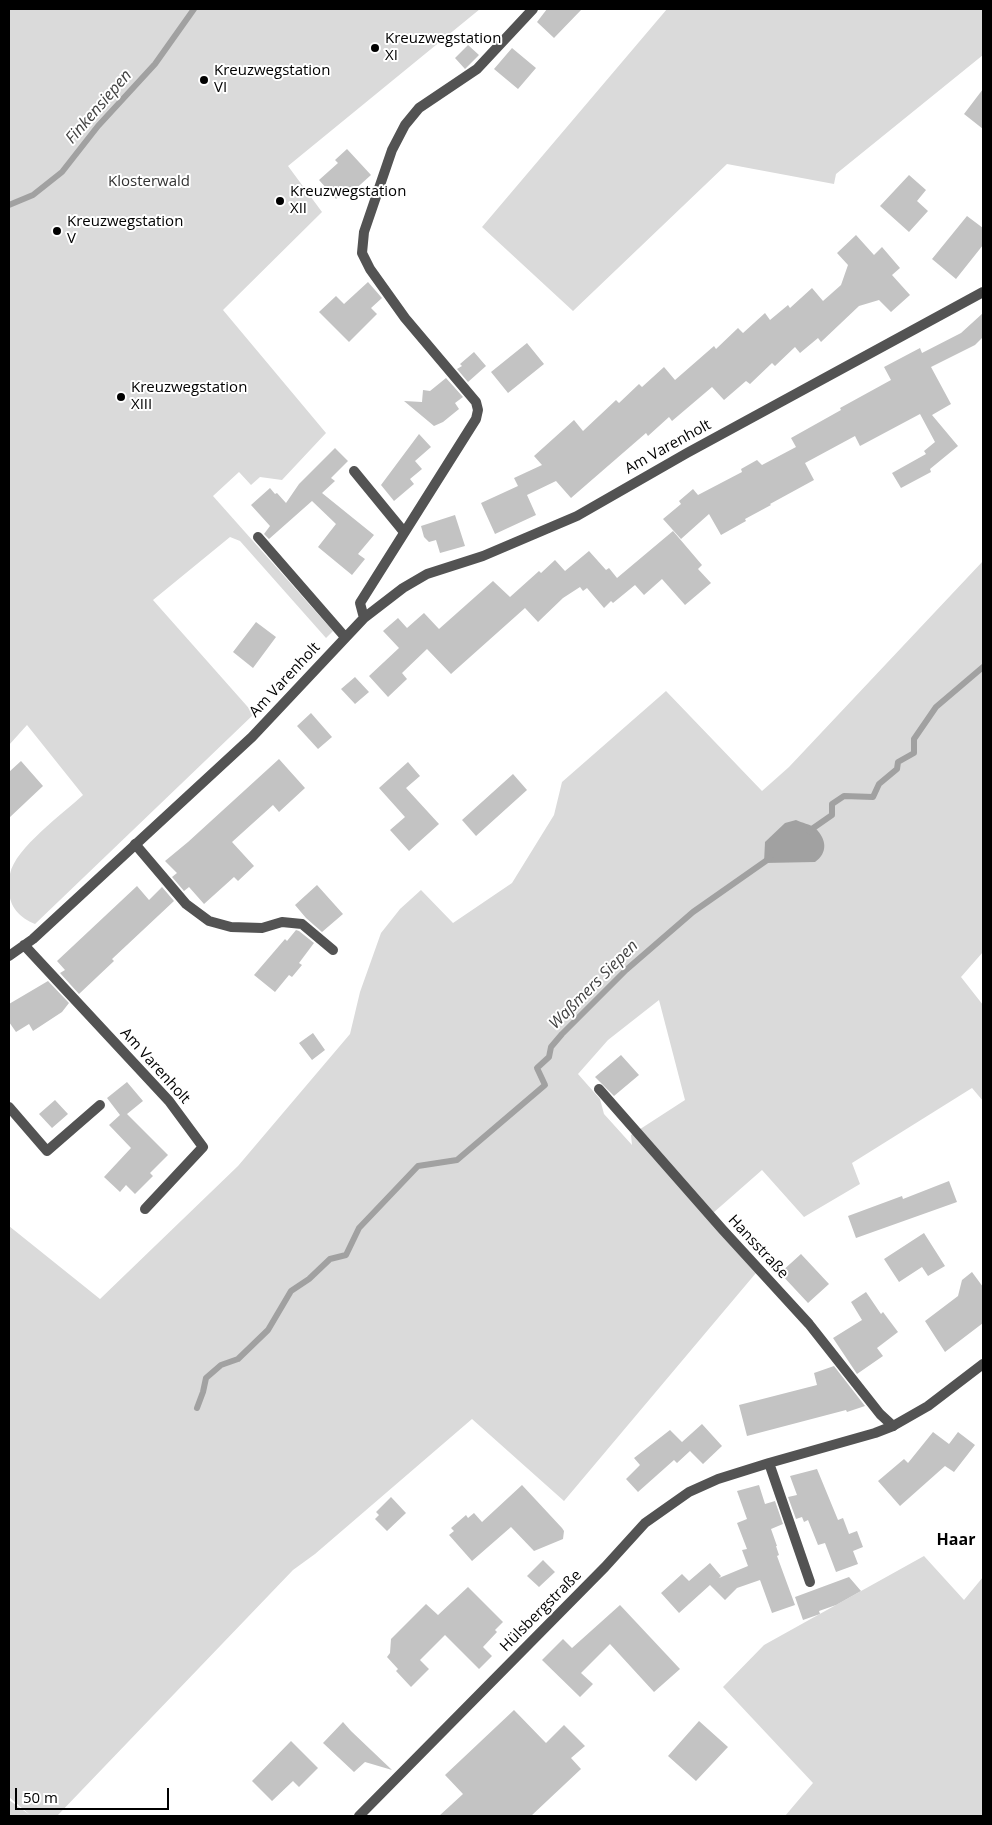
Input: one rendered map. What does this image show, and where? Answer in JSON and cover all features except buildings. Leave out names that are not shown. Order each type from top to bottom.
[{"type":"street","points":[[364,618],[360,603],[476,419],[478,410],[476,402],[405,318],[370,269],[362,253],[364,232],[392,150],[405,125],[419,108],[477,69],[532,9]]},
{"type":"street","name":"Am Varenholt","points":[[9,956],[32,939],[252,737],[345,637],[385,600],[427,574],[483,556],[578,516],[694,449],[983,292]]},
{"type":"street","points":[[354,471],[404,532]]},
{"type":"street","points":[[258,537],[345,637]]},
{"type":"street","points":[[136,844],[186,904],[208,922],[239,928],[262,928],[282,922],[302,924],[333,950]]},
{"type":"street","name":"Am Varenholt","points":[[24,945],[169,1101],[204,1147],[145,1209]]},
{"type":"street","name":"Hansstraße","points":[[599,1089],[722,1230],[809,1324],[880,1414],[893,1426]]},
{"type":"street","points":[[9,1107],[47,1152],[100,1105]]},
{"type":"street","name":"Hülsbergstraße","points":[[359,1816],[605,1567],[645,1523],[689,1492],[718,1479],[843,1443],[893,1426],[928,1406],[983,1364]]},
{"type":"street","points":[[769,1463],[810,1582]]},
{"type":"green space","name":"Klosterwald","points":[[9,9],[480,9],[288,166],[322,212],[223,310],[326,433],[282,480],[260,477],[251,485],[239,472],[213,496],[333,631],[326,638],[240,541],[230,537],[153,600],[254,714],[35,924],[20,915],[13,906],[10,895],[10,874],[14,864],[30,842],[83,795],[27,725],[9,745]]},
{"type":"green space","points":[[667,9],[983,9],[983,55],[836,174],[834,184],[727,164],[573,311],[482,227]]},
{"type":"green space","points":[[983,561],[983,952],[961,977],[983,1005],[983,1101],[972,1088],[852,1163],[860,1184],[804,1217],[762,1170],[713,1213],[761,1267],[564,1501],[472,1419],[315,1554],[293,1570],[57,1816],[9,1816],[9,1800],[30,1815],[9,1797],[9,1226],[100,1299],[238,1166],[350,1034],[360,992],[381,933],[400,909],[421,890],[453,923],[512,883],[554,815],[562,782],[666,691],[762,791],[789,767]],"holes":[[[659,1000],[685,1100],[631,1135],[632,1145],[604,1114],[600,1099],[578,1074],[608,1040]]]},
{"type":"green space","points":[[924,1556],[964,1600],[983,1577],[983,1816],[785,1816],[813,1783],[723,1687],[764,1645]]},
{"type":"shaded area","points":[[796,820],[813,827],[819,832],[824,841],[822,854],[815,862],[764,863],[765,842],[785,823]]},
{"type":"waterway","name":"Finkensiepen","points":[[9,205],[33,195],[62,172],[98,126],[155,64],[194,9]]},
{"type":"waterway","name":"Waßmers Siepen","points":[[809,831],[832,815],[832,804],[844,796],[873,797],[879,784],[897,769],[898,762],[914,753],[914,739],[936,707],[983,667]]},
{"type":"waterway","name":"Waßmers Siepen","points":[[197,1408],[206,1378],[221,1365],[238,1359],[268,1330],[291,1291],[309,1279],[330,1259],[346,1255],[359,1228],[418,1166],[457,1160],[545,1085],[537,1068],[549,1057],[551,1047],[562,1034],[626,970],[693,912],[770,858]]},
{"type":"place","name":"Kreuzwegstation XI","points":[[375,48]]},
{"type":"place","name":"Kreuzwegstation VI","points":[[204,80]]},
{"type":"place","name":"Kreuzwegstation XII","points":[[280,201]]},
{"type":"place","name":"Kreuzwegstation V","points":[[57,231]]},
{"type":"place","name":"Kreuzwegstation XIII","points":[[121,397]]},
{"type":"district","name":"Haar","points":[[956,1540]]}]
